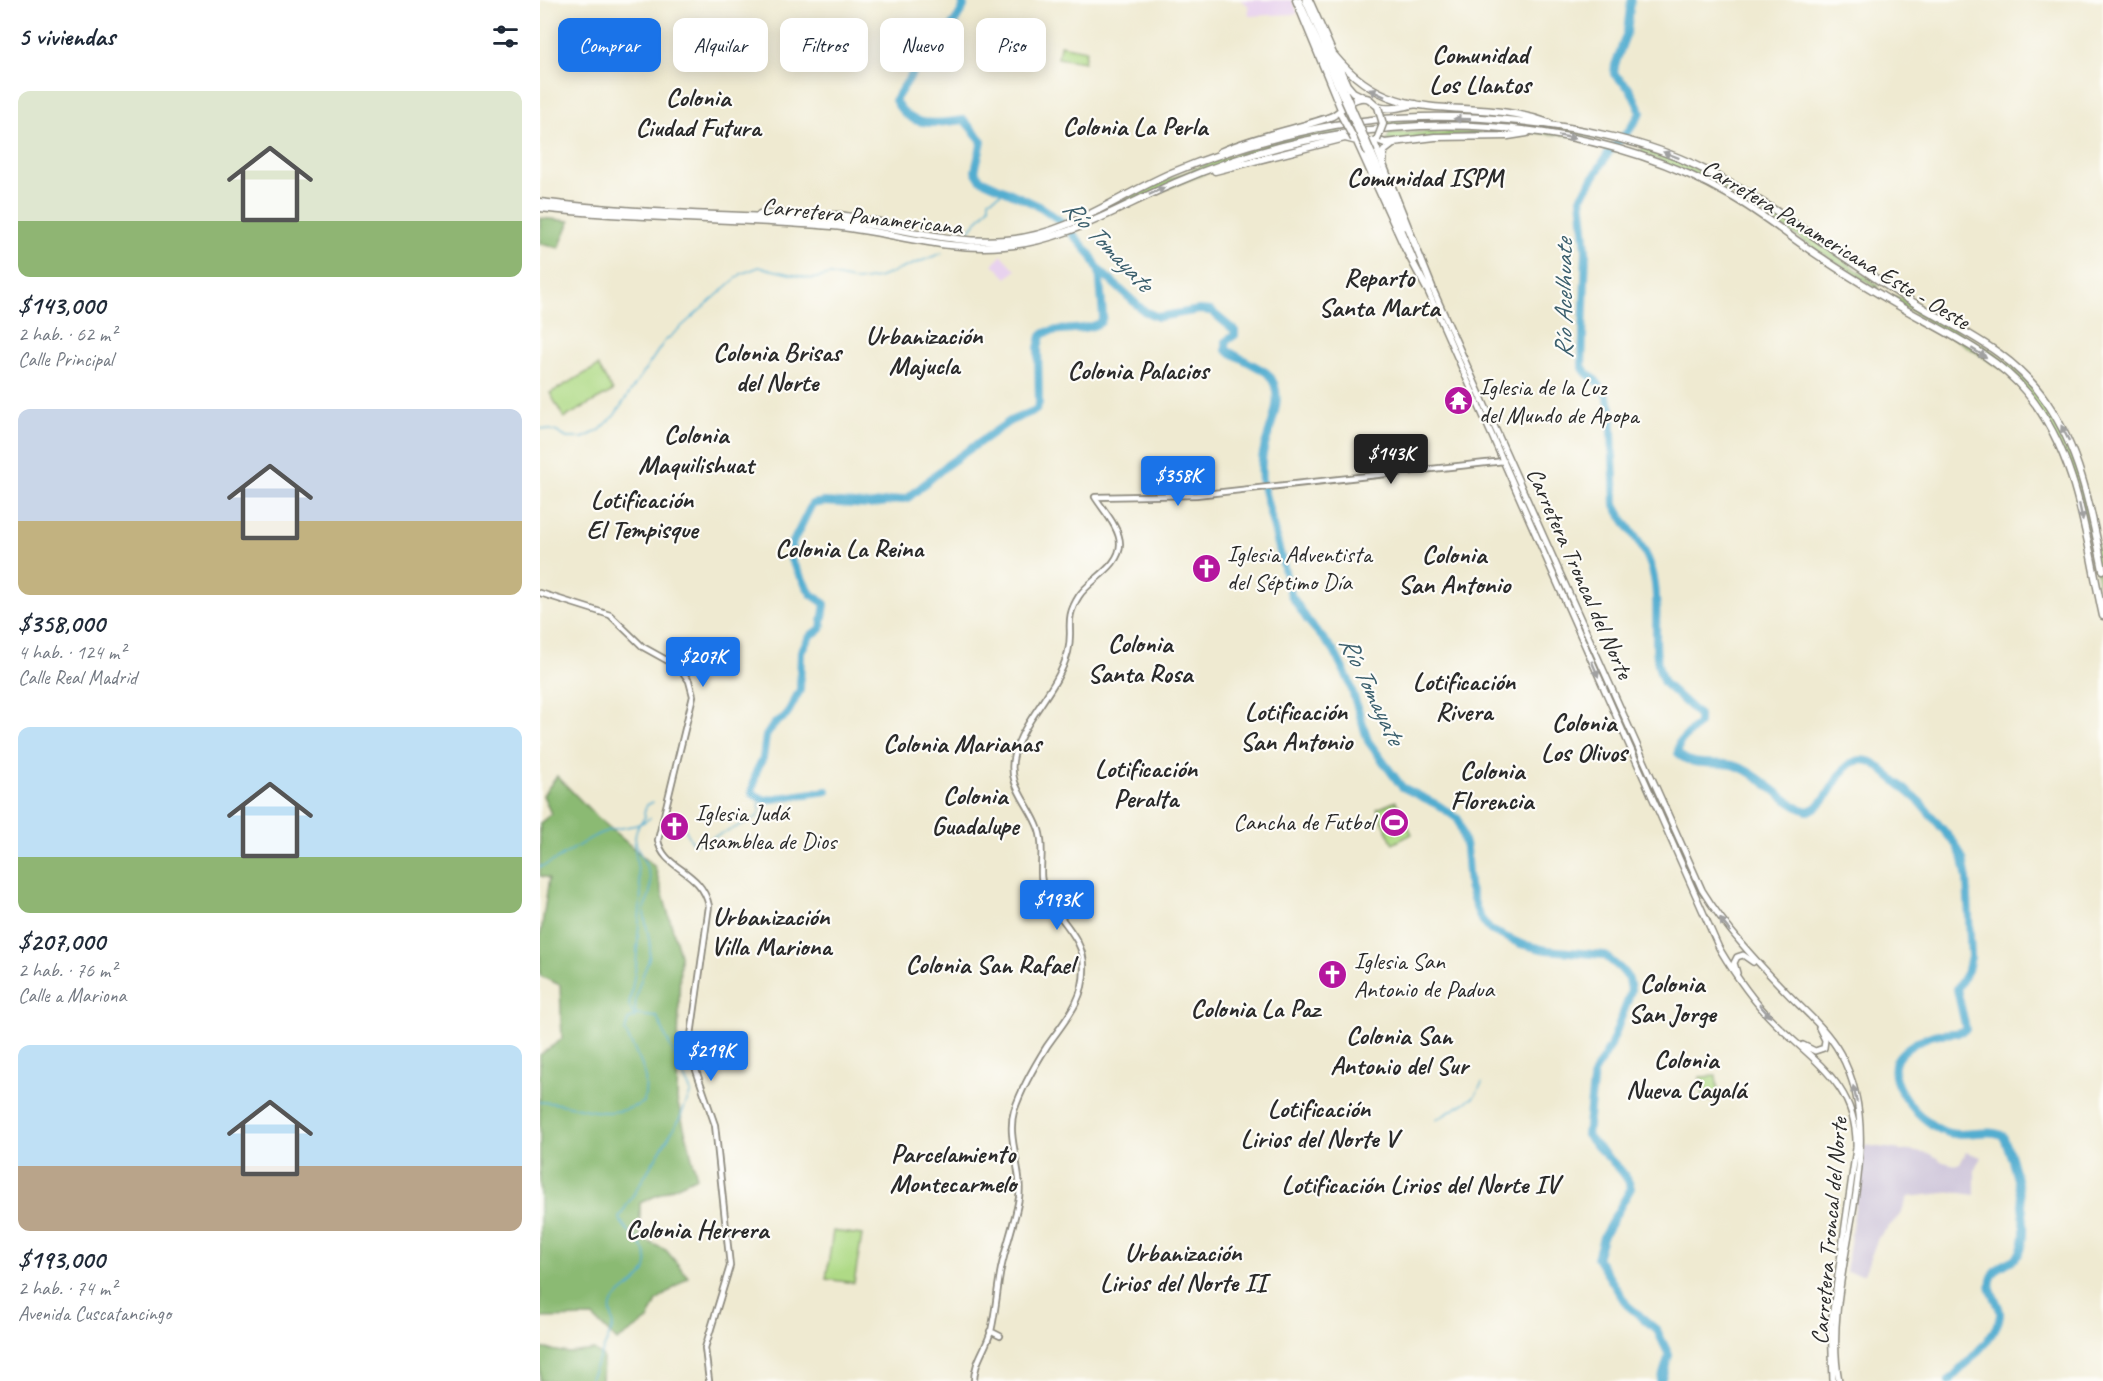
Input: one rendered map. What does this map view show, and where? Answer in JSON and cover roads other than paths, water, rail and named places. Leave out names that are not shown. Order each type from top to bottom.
[{"type":"highway","points":[[1298,0],[1340,111],[1356,140],[1405,248],[1429,288]]},
{"type":"highway","points":[[1307,0],[1349,88],[1378,107],[1383,124],[1376,141],[1387,177],[1415,239],[1429,288]]},
{"type":"highway","points":[[1334,55],[1352,76],[1368,88],[1384,97],[1416,105]]},
{"type":"highway","points":[[1191,165],[1253,139],[1340,111],[1352,100],[1366,97]]},
{"type":"highway","points":[[1378,107],[1416,105],[1520,115],[1557,126]]},
{"type":"highway","name":"Carretera Panamericana Este - Oeste","points":[[1102,213],[1147,185],[1191,165],[1269,140],[1365,121],[1465,118],[1557,126],[1603,134],[1686,160],[1734,185],[1896,292],[1997,350],[2022,372],[2046,400],[2064,430],[2080,467],[2103,570]]},
{"type":"highway","name":"Carretera Panamericana Este - Oeste","points":[[1102,213],[1190,177],[1258,153],[1344,134],[1436,126],[1534,132],[1639,155],[1685,172],[1730,195],[1892,302],[1987,357],[2021,387],[2037,407],[2060,447],[2072,478],[2103,616]]},
{"type":"highway","points":[[1190,177],[1331,140],[1385,143],[1450,136],[1508,136],[1534,132]]},
{"type":"highway","points":[[1387,177],[1383,154],[1389,146],[1398,142]]},
{"type":"highway","name":"Carretera Panamericana","points":[[540,202],[604,209],[859,223],[922,234],[987,241],[1034,239]]},
{"type":"highway","name":"Carretera Panamericana","points":[[540,208],[832,226],[970,246],[998,247],[1034,239],[1102,213]]},
{"type":"highway","points":[[1873,290],[1883,289],[1882,283]]},
{"type":"highway","points":[[1892,302],[1890,295],[1896,292]]},
{"type":"main road","name":"Carretera Troncal del Norte","points":[[1298,0],[1370,153],[1719,948],[1741,983],[1773,1021],[1825,1068],[1838,1085],[1849,1106],[1856,1134],[1831,1324],[1833,1381]]},
{"type":"main road","name":"Carretera Troncal del Norte","points":[[1307,0],[1345,97]]},
{"type":"main road","name":"Carretera Troncal del Norte","points":[[1429,288],[1698,882],[1724,924],[1816,1022],[1840,1053],[1849,1074],[1858,1110],[1859,1154],[1835,1324],[1839,1381]]},
{"type":"main road","points":[[1741,983],[1734,963],[1739,956],[1746,956],[1767,972]]},
{"type":"main road","points":[[1796,1042],[1815,1051],[1824,1048],[1825,1040],[1816,1022]]},
{"type":"street","points":[[974,1381],[975,1366],[990,1331],[1001,1267],[1010,1243],[1020,1190],[1013,1129],[1014,1112],[1042,1054],[1072,1012],[1080,995],[1084,969],[1079,943],[1044,891],[1041,876],[1040,832],[1014,784],[1012,767],[1020,741],[1046,699],[1068,651],[1068,619],[1073,606],[1086,586],[1109,566],[1119,553],[1118,534],[1095,497],[1175,496],[1259,489],[1504,461]]},
{"type":"street","points":[[540,593],[610,615],[643,647],[679,667],[689,681],[693,696],[658,840],[665,856],[701,885],[709,906],[689,1050],[716,1125],[730,1266],[705,1348],[708,1381]]},
{"type":"street","points":[[990,1331],[1000,1336]]},
{"type":"waterway","name":"Río Tomayate","points":[[961,0],[964,6],[955,22],[928,50],[895,100],[901,110],[908,116],[925,122],[964,120],[982,141],[975,171],[980,179],[1041,207],[1063,223],[1090,254],[1099,270],[1144,311],[1158,317],[1199,310],[1211,311],[1235,331],[1235,335],[1226,341],[1226,350],[1267,373],[1276,391],[1275,411],[1262,457],[1262,482],[1291,595],[1308,621],[1334,651],[1349,681],[1368,741],[1402,787],[1438,805],[1458,819],[1466,848],[1469,886],[1479,916],[1490,930],[1521,944],[1546,950],[1604,955],[1629,979],[1631,990],[1628,1000],[1610,1047],[1594,1073],[1587,1135],[1624,1174],[1631,1188],[1603,1237],[1597,1258],[1627,1305],[1657,1330],[1669,1355],[1661,1381]]},
{"type":"waterway","name":"Río Acelhuate","points":[[1631,0],[1627,32],[1614,74],[1630,89],[1641,112],[1630,129],[1609,152],[1581,198],[1586,250],[1582,365],[1586,373],[1602,388],[1611,408],[1615,505],[1651,567],[1656,591],[1657,658],[1664,683],[1699,715],[1699,723],[1679,743],[1678,753],[1689,761],[1732,765],[1743,769],[1763,781],[1790,803],[1808,811],[1825,798],[1844,769],[1852,763],[1862,760],[1874,763],[1920,802],[1956,845],[1963,859],[1967,879],[1971,957],[1968,970],[1957,989],[1966,1029],[1956,1033],[1939,1034],[1919,1041],[1902,1053],[1896,1063],[1895,1075],[1906,1100],[1927,1121],[1939,1129],[1955,1134],[1991,1133],[2003,1136],[2017,1178],[2024,1230],[2023,1244],[2019,1254],[1997,1269],[1992,1277],[1990,1287],[2000,1312],[1995,1329],[1980,1349],[1949,1381]]},
{"type":"waterway","points":[[969,231],[989,207],[989,200],[1007,190]]},
{"type":"waterway","points":[[540,428],[555,431],[567,438],[583,438],[600,430],[614,416],[664,342],[741,274],[759,267],[812,279],[830,275],[857,281],[878,278],[942,253]]},
{"type":"waterway","points":[[827,791],[765,800],[752,793],[756,772],[763,758],[766,736],[774,724],[786,716],[800,690],[801,651],[811,635],[821,629],[825,604],[811,594],[791,560],[792,544],[812,504],[824,502],[869,505],[908,498],[947,465],[1010,421],[1036,410],[1039,403],[1038,348],[1041,336],[1051,331],[1086,328],[1101,322],[1103,316],[1099,270]]},
{"type":"waterway","points":[[669,817],[683,825],[693,844],[757,817],[760,812],[759,799]]},
{"type":"waterway","points":[[589,1381],[612,1330],[611,1305],[636,1282],[647,1263],[644,1250],[619,1218],[679,1120],[691,1092],[657,1017],[636,1015],[635,1009],[638,988],[650,955],[644,911],[650,893],[650,881],[648,870],[636,845],[635,836],[645,817],[644,812],[647,805],[653,802]]},
{"type":"waterway","points":[[540,867],[601,833],[636,825],[650,818]]},
{"type":"waterway","points":[[540,1102],[604,1112],[629,1108],[644,1102],[644,1072],[625,1031],[628,1020],[635,1017],[629,1006],[636,966],[641,893],[634,843]]},
{"type":"waterway","points":[[1436,1120],[1474,1097],[1482,1083]]},
{"type":"place","name":"Iglesia de la Luz del Mundo de Apopa","points":[[1458,401]]},
{"type":"place","name":"Iglesia Adventista del Séptimo Día","points":[[1206,568]]},
{"type":"place","name":"Cancha de Futbol","points":[[1395,822]]},
{"type":"place","name":"Iglesia Judá Asamblea de Dios","points":[[674,827]]},
{"type":"place","name":"Iglesia San Antonio de Padua","points":[[1333,975]]},
{"type":"district","name":"Comunidad Los Llantos","points":[[1480,69]]},
{"type":"district","name":"Colonia Ciudad Futura","points":[[698,112]]},
{"type":"district","name":"Colonia La Perla","points":[[1135,126]]},
{"type":"district","name":"Comunidad ISPM","points":[[1425,177]]},
{"type":"district","name":"Reparto Santa Marta","points":[[1379,292]]},
{"type":"district","name":"Urbanización Majucla","points":[[924,350]]},
{"type":"district","name":"Colonia Brisas del Norte","points":[[777,367]]},
{"type":"district","name":"Colonia Palacios","points":[[1138,370]]},
{"type":"district","name":"Colonia Maquilishuat","points":[[696,448]]},
{"type":"district","name":"Lotificación El Tempisque","points":[[642,514]]},
{"type":"district","name":"Colonia La Reina","points":[[849,548]]},
{"type":"district","name":"Colonia San Antonio","points":[[1454,569]]},
{"type":"district","name":"Colonia Santa Rosa","points":[[1140,658]]},
{"type":"district","name":"Lotificación Rivera","points":[[1464,696]]},
{"type":"district","name":"Lotificación San Antonio","points":[[1296,726]]},
{"type":"district","name":"Colonia Los Olivos","points":[[1584,737]]},
{"type":"district","name":"Colonia Marianas","points":[[962,743]]},
{"type":"district","name":"Lotificación Peralta","points":[[1146,783]]},
{"type":"district","name":"Colonia Florencia","points":[[1492,785]]},
{"type":"district","name":"Colonia Guadalupe","points":[[975,810]]},
{"type":"district","name":"Urbanización Villa Mariona","points":[[771,931]]},
{"type":"district","name":"Colonia San Rafael","points":[[990,964]]},
{"type":"district","name":"Colonia San Jorge","points":[[1672,998]]},
{"type":"district","name":"Colonia La Paz","points":[[1255,1008]]},
{"type":"district","name":"Colonia San Antonio del Sur","points":[[1399,1050]]},
{"type":"district","name":"Colonia Nueva Cayalá","points":[[1686,1074]]},
{"type":"district","name":"Lotificación Lirios del Norte V","points":[[1319,1123]]},
{"type":"district","name":"Parcelamiento Montecarmelo","points":[[953,1168]]},
{"type":"district","name":"Lotificación Lirios del Norte IV","points":[[1420,1184]]},
{"type":"district","name":"Colonia Herrera","points":[[697,1229]]},
{"type":"district","name":"Urbanización Lirios del Norte II","points":[[1183,1267]]}]
